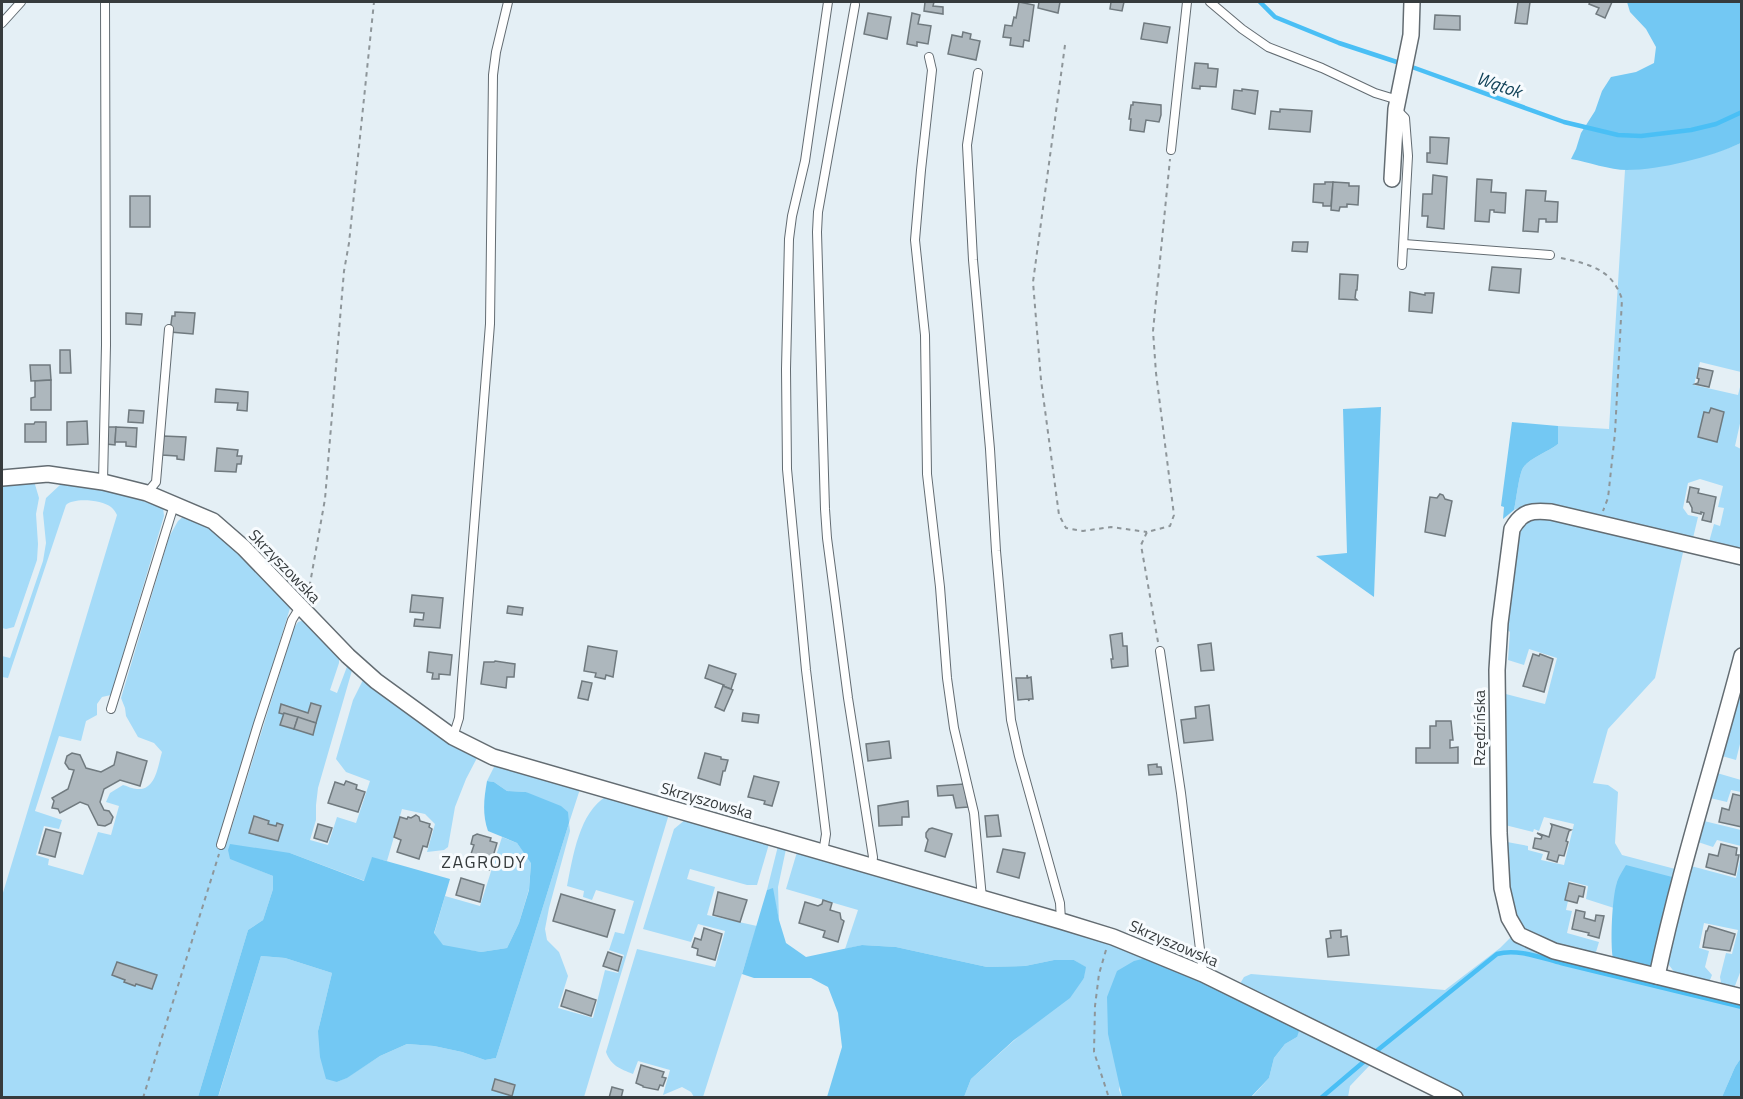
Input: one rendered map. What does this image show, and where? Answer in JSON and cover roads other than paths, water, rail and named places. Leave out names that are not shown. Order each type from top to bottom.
[{"type":"street","points":[[1392,179],[1397,104],[1410,39],[1412,2]]},
{"type":"street","name":"Skrzyszowska","points":[[2,478],[48,474],[103,482],[147,493],[213,521],[244,548],[348,656],[376,681],[453,737],[493,757],[1113,937],[1203,974],[1455,1098]]},
{"type":"street","name":"Rzędzińska","points":[[1742,557],[1551,512],[1535,510],[1525,514],[1516,521],[1512,529],[1500,623],[1497,670],[1502,888],[1509,918],[1519,935],[1554,951],[1742,997]]},
{"type":"street","points":[[1657,976],[1683,867],[1742,656]]},
{"type":"lane","points":[[2,23],[21,2]]},
{"type":"lane","points":[[103,482],[106,345],[105,2]]},
{"type":"lane","points":[[453,737],[459,718],[490,324],[493,75],[508,2]]},
{"type":"lane","points":[[823,853],[826,834],[806,670],[787,469],[786,369],[789,239],[805,161],[828,2]]},
{"type":"lane","points":[[1171,150],[1187,2]]},
{"type":"lane","points":[[1210,2],[1268,47],[1322,68],[1397,104],[1405,118],[1408,156],[1402,265]]},
{"type":"lane","points":[[855,5],[818,212],[818,232],[827,538],[848,698],[873,857],[872,867]]},
{"type":"lane","points":[[929,57],[932,70],[915,240],[925,335],[927,474],[940,587],[947,678],[954,728],[974,813],[982,899]]},
{"type":"lane","points":[[978,73],[967,145],[970,205],[1011,720],[1060,903],[1061,921]]},
{"type":"lane","points":[[1404,244],[1550,255]]},
{"type":"lane","points":[[147,493],[156,482],[169,329]]},
{"type":"lane","points":[[111,709],[174,505]]},
{"type":"lane","points":[[221,845],[289,630],[295,614],[301,608]]},
{"type":"lane","points":[[1160,651],[1181,793],[1203,974]]},
{"type":"waterway","name":"Wątok","points":[[1260,2],[1275,17],[1339,43],[1564,122],[1618,135],[1641,136],[1691,130],[1716,124],[1742,112]]},
{"type":"waterway","points":[[1374,1053],[1497,954],[1505,952],[1529,954],[1742,1007]]},
{"type":"waterway","points":[[1321,1098],[1367,1059]]},
{"type":"district","name":"ZAGRODY","points":[[484,862]]}]
